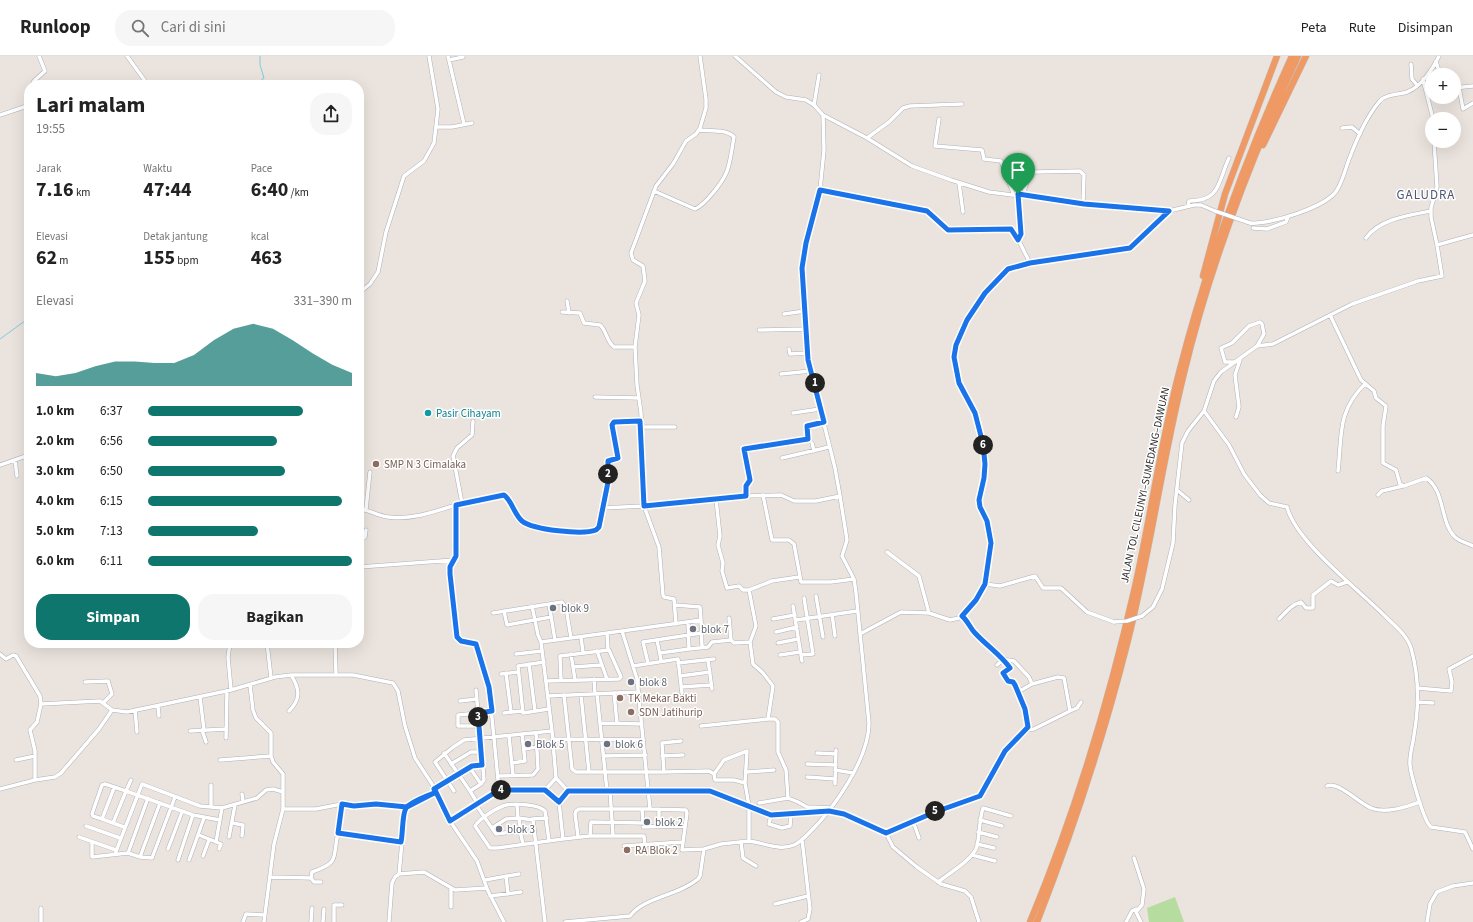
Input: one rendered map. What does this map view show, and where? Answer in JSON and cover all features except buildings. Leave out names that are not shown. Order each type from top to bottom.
[{"type":"highway","points":[[1196,311],[1205,266],[1225,194],[1277,56]]},
{"type":"highway","name":"JALAN TOL CILEUNYI–SUMEDANG–DAWUAN","points":[[1030,922],[1050,873],[1075,804],[1119,653],[1135,586],[1170,408],[1196,311],[1236,188],[1292,56]]},
{"type":"highway","name":"JALAN TOL CILEUNYI–SUMEDANG–DAWUAN","points":[[1037,922],[1080,806],[1106,722],[1136,602],[1184,373],[1230,222],[1258,147],[1298,56]]},
{"type":"highway","points":[[1230,222],[1256,160],[1306,56]]},
{"type":"street","points":[[35,80],[44,71],[39,56]]},
{"type":"street","points":[[127,56],[144,80]]},
{"type":"street","points":[[364,289],[370,284],[378,272],[386,232],[404,176],[424,161],[434,143],[438,110],[429,56]]},
{"type":"street","points":[[676,624],[674,599],[664,597],[663,595],[659,547],[644,506],[635,348],[639,315],[636,303],[645,280],[643,266],[633,260],[631,253],[654,191],[686,141],[699,130],[706,108],[700,56]]},
{"type":"street","points":[[735,56],[776,92],[786,96],[806,100],[814,105],[823,115],[867,138],[912,166],[959,183],[989,192],[1013,193],[1083,204],[1169,211],[1188,206],[1201,205],[1250,223],[1268,222],[1288,217],[1310,208],[1334,194],[1360,134],[1380,100],[1395,94],[1407,92],[1417,85],[1432,69],[1439,56]]},
{"type":"street","points":[[463,57],[449,58],[464,124]]},
{"type":"street","points":[[1436,61],[1438,68]]},
{"type":"street","points":[[1411,64],[1412,79],[1417,85]]},
{"type":"street","points":[[814,105],[819,75]]},
{"type":"street","points":[[1423,80],[1425,88]]},
{"type":"street","points":[[1461,88],[1473,86]]},
{"type":"street","points":[[1461,95],[1463,109],[1473,103]]},
{"type":"street","points":[[867,138],[889,122],[903,108],[910,106],[962,104]]},
{"type":"street","points":[[0,115],[24,107]]},
{"type":"street","points":[[578,836],[575,814],[577,810],[686,810],[687,813],[682,842],[683,851],[749,841],[776,847],[795,845],[830,809],[853,773],[866,742],[869,727],[856,593],[854,579],[842,556],[847,540],[835,468],[811,371],[805,311],[802,260],[820,190],[824,150],[823,115]]},
{"type":"street","points":[[940,119],[935,146],[982,150],[984,159],[1002,161],[1013,193]]},
{"type":"street","points":[[436,127],[472,123]]},
{"type":"street","points":[[1342,128],[1352,127],[1360,134]]},
{"type":"street","points":[[654,191],[695,209],[703,204],[722,183],[730,166],[734,137],[730,134],[716,131],[699,130]]},
{"type":"street","points":[[1257,346],[1273,344],[1352,304],[1406,285],[1443,276],[1430,211],[1437,187],[1434,148]]},
{"type":"street","points":[[1188,206],[1189,201],[1202,201],[1214,193],[1229,158]]},
{"type":"street","points":[[1023,195],[1027,182],[1032,173],[1050,171],[1080,171],[1084,175],[1083,204]]},
{"type":"street","points":[[959,183],[963,212]]},
{"type":"street","points":[[820,190],[927,211],[948,230],[1011,229],[1030,263]]},
{"type":"street","points":[[1018,194],[1021,234],[1018,240]]},
{"type":"street","points":[[860,634],[899,612],[929,613],[950,620],[956,619],[967,611],[985,584],[991,543],[987,521],[980,507],[979,500],[984,478],[985,464],[983,444],[975,413],[959,383],[954,357],[956,345],[967,320],[985,293],[1008,269],[1030,263],[1130,248],[1169,211]]},
{"type":"street","points":[[1366,238],[1378,226],[1408,216],[1430,211]]},
{"type":"street","points":[[1253,228],[1267,229],[1286,222],[1288,217]]},
{"type":"street","points":[[1437,245],[1473,235]]},
{"type":"street","points":[[567,301],[569,313]]},
{"type":"street","points":[[784,314],[805,311]]},
{"type":"street","points":[[562,312],[580,313],[584,323],[597,324],[603,327],[608,341],[614,347],[635,348]]},
{"type":"street","points":[[1330,315],[1365,384],[1374,391],[1376,398],[1386,406],[1382,426],[1382,462],[1396,470],[1399,482],[1404,486]]},
{"type":"street","points":[[985,584],[1002,585],[1035,576],[1044,588],[1061,588],[1087,612],[1114,622],[1128,621],[1142,616],[1153,607],[1162,590],[1173,542],[1182,443],[1188,431],[1204,411],[1214,381],[1221,372],[1239,361],[1257,346],[1264,334],[1262,324],[1260,322],[1249,326],[1232,343],[1221,348],[1225,362],[1239,361]]},
{"type":"street","points":[[759,330],[807,329]]},
{"type":"street","points":[[789,349],[790,354],[808,353]]},
{"type":"street","points":[[1236,416],[1238,407],[1235,375],[1239,361]]},
{"type":"street","points":[[781,374],[811,371]]},
{"type":"street","points":[[1338,471],[1342,421],[1351,400],[1365,384]]},
{"type":"street","points":[[595,397],[639,398]]},
{"type":"street","points":[[793,413],[820,408]]},
{"type":"street","points":[[1204,411],[1229,445],[1244,474],[1256,490],[1269,503],[1287,507],[1294,524],[1347,582],[1397,627],[1408,642],[1414,659],[1417,688],[1417,702],[1410,764],[1425,819],[1431,827],[1465,832],[1472,848]]},
{"type":"street","points":[[462,503],[453,456],[457,448],[472,435],[473,421]]},
{"type":"street","points":[[370,472],[366,509],[375,515],[390,518],[408,517],[427,514],[462,503],[504,495],[524,522],[556,530],[575,532],[593,531],[598,528],[608,482],[608,461],[618,458],[612,425],[614,422],[640,421]]},
{"type":"street","points":[[746,496],[746,486],[750,480],[744,449],[808,439],[807,426],[824,422]]},
{"type":"street","points":[[640,426],[675,427]]},
{"type":"street","points":[[812,443],[814,451]]},
{"type":"street","points":[[782,458],[829,447]]},
{"type":"street","points":[[0,465],[24,457]]},
{"type":"street","points":[[15,460],[17,476]]},
{"type":"street","points":[[1378,495],[1382,492],[1404,486],[1421,479],[1429,480],[1435,489],[1452,534],[1458,539],[1473,546]]},
{"type":"street","points":[[1177,490],[1189,500]]},
{"type":"street","points":[[602,508],[644,506],[763,495],[781,495],[794,501],[816,501],[840,496]]},
{"type":"street","points":[[763,495],[772,540],[789,540],[793,542],[801,583],[831,582],[854,579]]},
{"type":"street","points":[[716,499],[720,536],[718,545],[723,563],[722,569],[726,587],[730,588],[739,586],[743,590],[749,590],[772,581],[799,577]]},
{"type":"street","points":[[456,505],[455,560],[450,567],[450,574],[457,637],[461,641],[476,644],[489,687],[499,790]]},
{"type":"street","points":[[364,538],[366,530]]},
{"type":"street","points":[[887,552],[908,567],[920,578],[929,613]]},
{"type":"street","points":[[364,568],[455,560]]},
{"type":"street","points":[[1279,619],[1286,610],[1301,602],[1306,608],[1313,608],[1313,594],[1331,581],[1338,585],[1347,582]]},
{"type":"street","points":[[749,590],[756,626],[750,642],[753,664],[763,673],[773,686],[768,719]]},
{"type":"street","points":[[816,596],[823,637]]},
{"type":"street","points":[[780,656],[801,653],[813,654],[804,598]]},
{"type":"street","points":[[493,613],[564,602],[570,638]]},
{"type":"street","points":[[549,604],[555,640]]},
{"type":"street","points":[[675,604],[698,607],[701,609],[702,647]]},
{"type":"street","points":[[532,606],[541,642],[544,662],[556,778],[568,791],[714,791],[771,815],[830,809]]},
{"type":"street","points":[[793,606],[802,661]]},
{"type":"street","points":[[504,611],[507,625],[551,617]]},
{"type":"street","points":[[796,620],[857,611]]},
{"type":"street","points":[[832,614],[835,636]]},
{"type":"street","points":[[772,619],[795,615]]},
{"type":"street","points":[[962,616],[986,644],[1005,659],[1010,668],[1003,673],[1008,681],[1013,682],[1018,692],[1025,709],[1027,730]]},
{"type":"street","points":[[729,618],[731,640]]},
{"type":"street","points":[[541,642],[701,620]]},
{"type":"street","points":[[688,622],[689,649]]},
{"type":"street","points":[[776,632],[797,627]]},
{"type":"street","points":[[622,631],[637,679],[650,791],[650,809]]},
{"type":"street","points":[[607,633],[608,650]]},
{"type":"street","points":[[648,663],[642,643],[702,633]]},
{"type":"street","points":[[581,637],[583,652]]},
{"type":"street","points":[[778,643],[798,639]]},
{"type":"street","points":[[657,640],[661,660]]},
{"type":"street","points":[[660,653],[708,647],[713,642],[731,640],[733,643],[750,642]]},
{"type":"street","points":[[229,648],[228,657],[232,690]]},
{"type":"street","points":[[268,648],[271,678]]},
{"type":"street","points":[[336,648],[336,674]]},
{"type":"street","points":[[546,681],[619,679],[620,677],[612,652],[608,650],[583,652],[559,658],[561,680]]},
{"type":"street","points":[[516,654],[542,651]]},
{"type":"street","points":[[597,651],[607,679]]},
{"type":"street","points":[[677,651],[682,693]]},
{"type":"street","points":[[0,654],[6,659],[13,655],[16,656],[40,696],[41,704],[37,722],[30,730],[35,756],[36,780]]},
{"type":"street","points":[[571,654],[575,680]]},
{"type":"street","points":[[1417,688],[1451,691],[1452,682],[1449,670],[1473,656]]},
{"type":"street","points":[[633,666],[678,658]]},
{"type":"street","points":[[678,663],[714,659]]},
{"type":"street","points":[[998,665],[1005,659]]},
{"type":"street","points":[[1005,659],[1016,663],[1029,677],[1032,684]]},
{"type":"street","points":[[681,687],[711,687],[708,660]]},
{"type":"street","points":[[522,711],[518,666],[544,662]]},
{"type":"street","points":[[529,664],[534,711]]},
{"type":"street","points":[[573,667],[602,665]]},
{"type":"street","points":[[501,674],[518,672]]},
{"type":"street","points":[[680,676],[710,672]]},
{"type":"street","points":[[506,673],[511,712]]},
{"type":"street","points":[[289,711],[298,700],[297,685],[291,675]]},
{"type":"street","points":[[41,704],[92,701],[103,703],[112,710],[120,712],[158,707],[232,690],[271,678],[291,675],[354,675],[393,683],[398,691],[404,726],[415,758],[435,791],[450,821],[475,857],[490,896],[504,922]]},
{"type":"street","points":[[1018,692],[1032,684],[1063,677],[1070,711]]},
{"type":"street","points":[[594,679],[613,835]]},
{"type":"street","points":[[85,682],[108,681],[112,694],[103,703]]},
{"type":"street","points":[[250,685],[253,710],[256,718],[271,733],[271,756],[273,762],[282,774],[283,809],[274,844],[271,877],[264,922]]},
{"type":"street","points":[[470,791],[481,784],[484,780],[476,690]]},
{"type":"street","points":[[226,738],[227,691]]},
{"type":"street","points":[[548,696],[638,692]]},
{"type":"street","points":[[614,693],[618,724]]},
{"type":"street","points":[[581,695],[589,772]]},
{"type":"street","points":[[564,696],[572,769],[576,772],[648,773],[709,771],[714,774]]},
{"type":"street","points":[[200,697],[203,730],[206,742]]},
{"type":"street","points":[[460,701],[477,699]]},
{"type":"street","points":[[886,833],[961,801],[980,796],[1005,751],[1027,730],[1034,729],[1077,708],[1081,702]]},
{"type":"street","points":[[1417,702],[1433,704]]},
{"type":"street","points":[[158,707],[159,716]]},
{"type":"street","points":[[504,713],[522,711],[523,713],[549,709]]},
{"type":"street","points":[[0,789],[55,777],[61,773],[99,729],[112,710]]},
{"type":"street","points":[[135,710],[137,732]]},
{"type":"street","points":[[479,726],[458,725],[458,714],[492,711]]},
{"type":"street","points":[[701,726],[775,719],[777,721],[777,748],[786,770],[788,798]]},
{"type":"street","points":[[600,723],[642,724]]},
{"type":"street","points":[[190,731],[226,729]]},
{"type":"street","points":[[454,791],[435,762],[444,753],[464,740],[552,731]]},
{"type":"street","points":[[498,776],[533,775],[536,773],[538,768],[536,733]]},
{"type":"street","points":[[512,763],[525,761],[522,734]]},
{"type":"street","points":[[509,736],[513,775]]},
{"type":"street","points":[[552,739],[644,740]]},
{"type":"street","points":[[664,772],[661,744],[663,742],[681,741]]},
{"type":"street","points":[[524,749],[537,747]]},
{"type":"street","points":[[745,783],[734,780],[715,780],[714,774],[724,760],[747,751],[747,772],[745,783],[749,806],[749,841]]},
{"type":"street","points":[[451,764],[471,752],[481,752]]},
{"type":"street","points":[[817,753],[836,752],[835,784]]},
{"type":"street","points":[[444,753],[497,834],[520,831]]},
{"type":"street","points":[[662,756],[683,755]]},
{"type":"street","points":[[16,760],[35,756]]},
{"type":"street","points":[[220,760],[271,756]]},
{"type":"street","points":[[604,756],[646,756]]},
{"type":"street","points":[[807,764],[836,765]]},
{"type":"street","points":[[400,874],[404,812],[407,807],[435,791],[458,774],[475,765],[482,765]]},
{"type":"street","points":[[470,768],[481,784]]},
{"type":"street","points":[[747,772],[774,770]]},
{"type":"street","points":[[835,770],[853,773]]},
{"type":"street","points":[[807,777],[835,779]]},
{"type":"street","points":[[545,790],[556,778]]},
{"type":"street","points":[[113,823],[131,780]]},
{"type":"street","points":[[124,827],[93,816],[92,814],[102,785],[105,784],[126,791],[134,796],[137,795],[148,798],[182,812],[204,818],[220,820]]},
{"type":"street","points":[[116,852],[124,827],[143,784],[200,806],[222,808],[257,798],[266,790],[273,789],[283,792]]},
{"type":"street","points":[[211,785],[211,807]]},
{"type":"street","points":[[1327,786],[1331,785],[1340,788],[1372,809],[1396,808],[1420,802]]},
{"type":"street","points":[[102,819],[114,788]]},
{"type":"street","points":[[450,821],[499,790],[545,790],[559,802],[563,839]]},
{"type":"street","points":[[559,802],[568,791]]},
{"type":"street","points":[[242,794],[243,802]]},
{"type":"street","points":[[92,842],[92,857],[116,852],[128,853],[140,857],[153,857],[175,797]]},
{"type":"street","points":[[128,853],[148,798]]},
{"type":"street","points":[[759,803],[788,798],[807,807],[830,809],[886,833],[893,847],[938,882],[965,891],[972,897],[979,922]]},
{"type":"street","points":[[140,857],[160,803]]},
{"type":"street","points":[[283,809],[316,809],[342,804],[354,806],[376,804],[407,807]]},
{"type":"street","points":[[311,878],[312,872],[327,867],[333,859],[342,804]]},
{"type":"street","points":[[230,837],[235,805]]},
{"type":"street","points":[[517,805],[522,844]]},
{"type":"street","points":[[549,841],[545,811],[538,806],[503,806],[485,817],[475,826],[490,848],[535,843],[549,841],[563,839],[578,836],[644,836]]},
{"type":"street","points":[[216,842],[222,808]]},
{"type":"street","points":[[938,882],[972,855],[977,844],[983,808],[1010,816]]},
{"type":"street","points":[[659,809],[660,826]]},
{"type":"street","points":[[642,810],[645,848]]},
{"type":"street","points":[[168,848],[182,812]]},
{"type":"street","points":[[771,815],[768,824],[782,828],[790,826],[791,814]]},
{"type":"street","points":[[178,860],[193,815]]},
{"type":"street","points":[[190,860],[204,818]]},
{"type":"street","points":[[492,828],[506,819],[546,818]]},
{"type":"street","points":[[532,819],[534,822],[535,843],[545,922]]},
{"type":"street","points":[[980,820],[1002,826]]},
{"type":"street","points":[[913,821],[919,838]]},
{"type":"street","points":[[590,836],[591,822],[685,826]]},
{"type":"street","points":[[232,823],[243,825],[242,836]]},
{"type":"street","points":[[86,826],[120,838]]},
{"type":"street","points":[[978,832],[997,837]]},
{"type":"street","points":[[338,833],[401,842]]},
{"type":"street","points":[[199,835],[221,845],[219,849]]},
{"type":"street","points":[[79,837],[116,852]]},
{"type":"street","points":[[800,922],[808,919],[808,896],[802,839]]},
{"type":"street","points":[[204,856],[209,840]]},
{"type":"street","points":[[624,846],[645,843],[682,842]]},
{"type":"street","points":[[741,842],[743,858],[756,866]]},
{"type":"street","points":[[977,844],[994,848]]},
{"type":"street","points":[[565,922],[628,916],[636,907],[660,899],[693,883],[700,876],[704,849]]},
{"type":"street","points":[[972,855],[995,861]]},
{"type":"street","points":[[1126,922],[1132,911],[1136,911],[1142,905],[1144,889],[1134,858]]},
{"type":"street","points":[[389,922],[392,883],[395,877],[400,874],[424,872],[433,876],[451,889],[462,890],[487,888]]},
{"type":"street","points":[[485,880],[519,874]]},
{"type":"street","points":[[506,876],[508,894]]},
{"type":"street","points":[[271,877],[311,878],[314,882],[321,882]]},
{"type":"street","points":[[1427,922],[1430,904],[1436,892],[1453,886],[1473,883]]},
{"type":"street","points":[[451,889],[451,907]]},
{"type":"street","points":[[490,896],[521,892]]},
{"type":"street","points":[[775,904],[808,896]]},
{"type":"street","points":[[334,922],[334,905],[342,905]]},
{"type":"street","points":[[41,908],[42,922]]},
{"type":"street","points":[[311,922],[312,908]]},
{"type":"street","points":[[323,922],[324,909]]},
{"type":"street","points":[[1136,911],[1141,922]]},
{"type":"street","points":[[243,922],[246,914],[264,915]]},
{"type":"green space","points":[[1175,897],[1184,922],[1149,922],[1147,908]]},
{"type":"waterway","points":[[260,56],[260,65],[264,78],[261,80]]},
{"type":"waterway","points":[[0,339],[24,322]]},
{"type":"place","name":"Pasir Cihayam","points":[[428,413]]},
{"type":"place","name":"SMP N 3 Cimalaka","points":[[376,464]]},
{"type":"place","name":"blok 9","points":[[553,608]]},
{"type":"place","name":"blok 7","points":[[693,629]]},
{"type":"place","name":"blok 8","points":[[631,682]]},
{"type":"place","name":"TK Mekar Bakti","points":[[620,698]]},
{"type":"place","name":"SDN Jatihurip","points":[[631,712]]},
{"type":"place","name":"Blok 5","points":[[528,744]]},
{"type":"place","name":"blok 6","points":[[607,744]]},
{"type":"place","name":"blok 2","points":[[647,822]]},
{"type":"place","name":"blok 3","points":[[499,829]]},
{"type":"place","name":"RA Blok 2","points":[[627,850]]},
{"type":"district","name":"GALUDRA","points":[[1426,195]]},
{"type":"route","points":[[1018,194],[1021,234],[1018,240],[1011,229],[996,228],[948,230],[942,227],[927,211],[820,190],[802,260],[802,289],[808,336],[808,360],[814,378],[824,422],[807,426],[808,439],[764,447],[745,448],[744,451],[750,480],[746,486],[746,496],[644,506],[640,421],[612,423],[618,458],[610,459],[608,461],[608,482],[599,527],[596,530],[575,532],[556,530],[529,524],[521,520],[504,495],[456,505],[456,556],[450,567],[450,574],[451,594],[457,637],[461,641],[476,644],[478,656],[489,687],[492,711],[478,713],[482,765],[472,766],[448,782],[434,789],[436,792],[407,807],[376,804],[354,806],[342,804],[338,833],[401,842],[404,812],[407,807],[414,803],[436,792],[450,821],[499,790],[545,790],[559,802],[568,791],[714,791],[771,815],[829,811],[844,814],[886,833],[894,828],[961,801],[980,796],[991,779],[1001,757],[1010,745],[1027,730],[1028,722],[1024,705],[1020,700],[1015,685],[1013,682],[1008,681],[1003,673],[1010,668],[1005,659],[1002,659],[991,650],[972,630],[967,620],[962,616],[976,600],[985,584],[991,543],[989,525],[980,507],[979,500],[984,478],[985,464],[983,444],[975,413],[959,383],[954,357],[956,345],[967,320],[985,293],[1008,269],[1030,263],[1130,248],[1145,232],[1169,211],[1084,204],[1041,199],[1018,194]]}]
